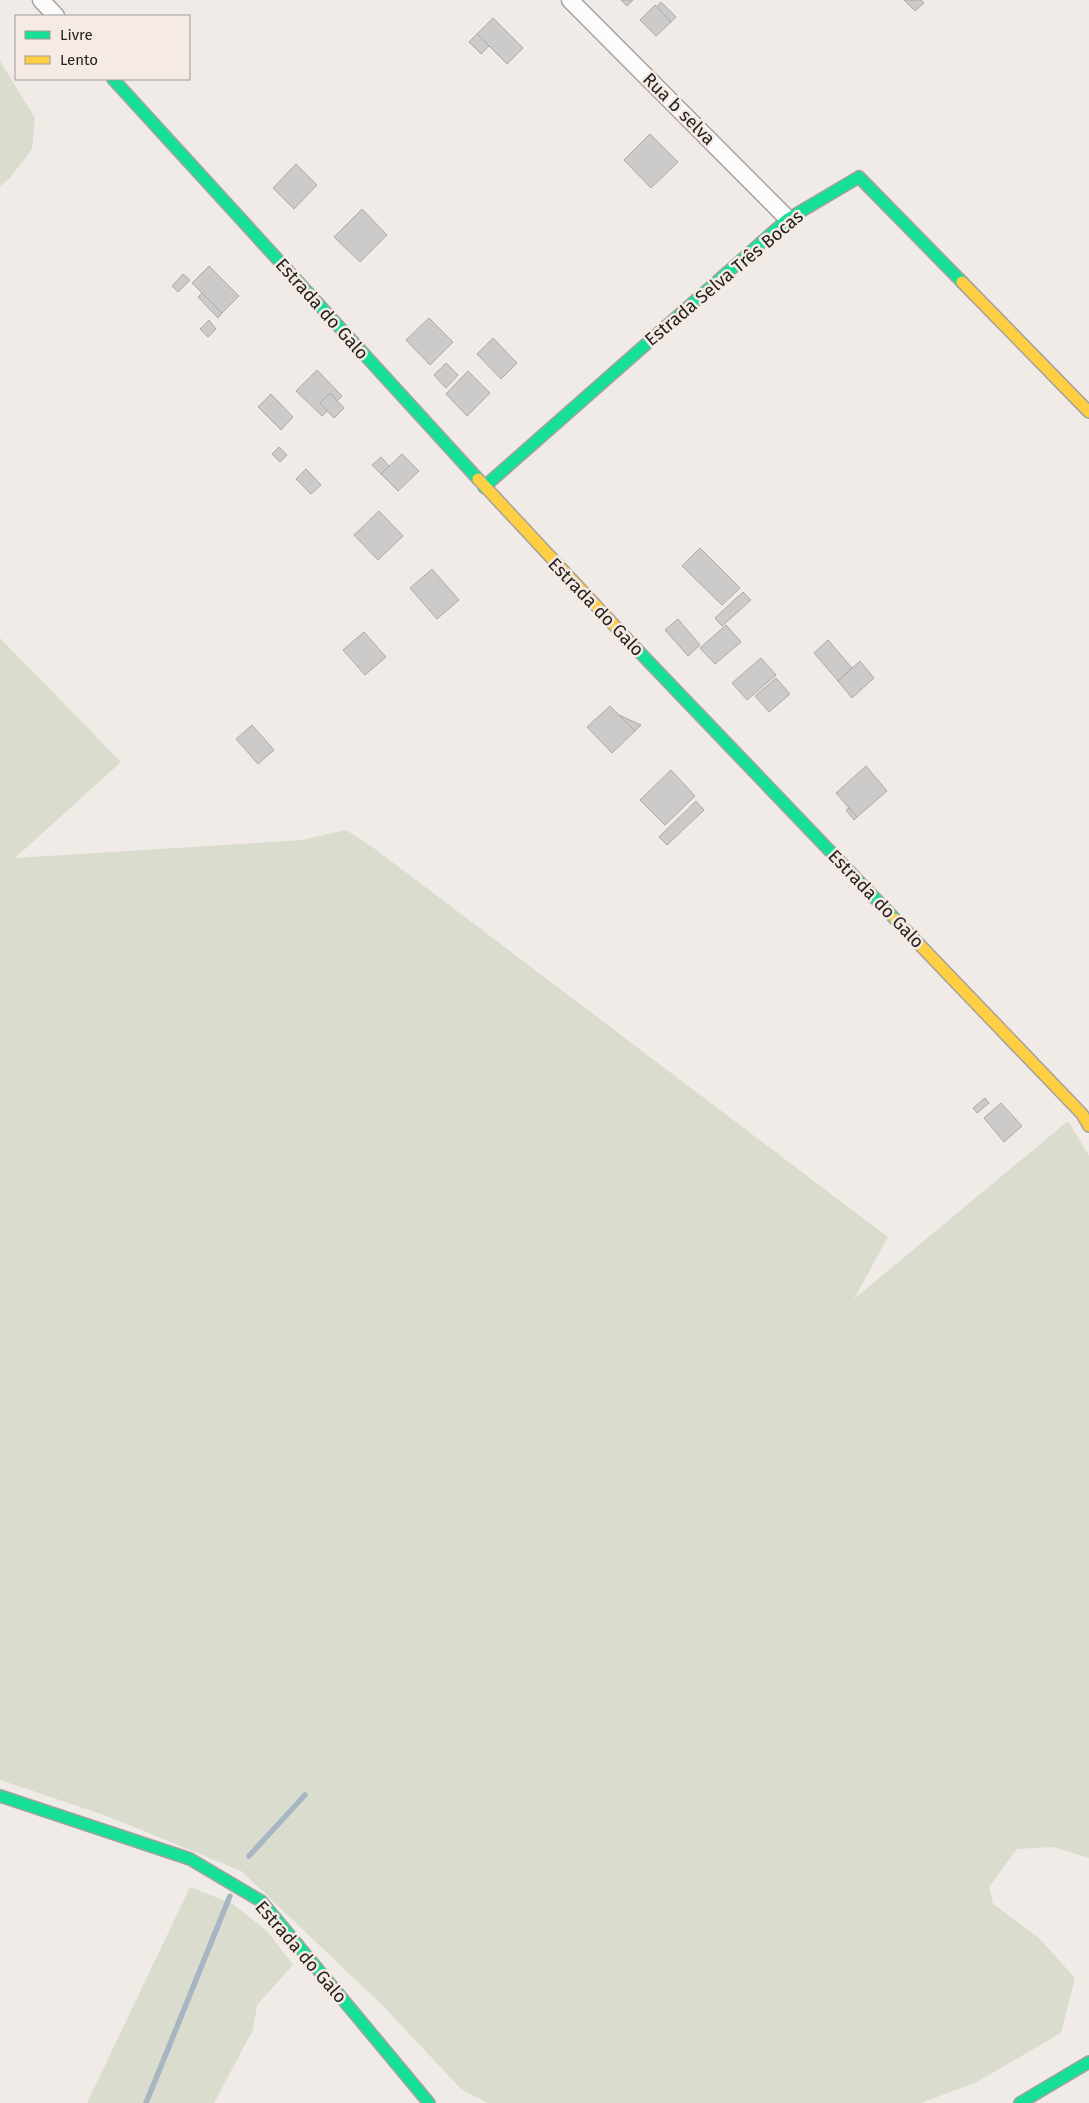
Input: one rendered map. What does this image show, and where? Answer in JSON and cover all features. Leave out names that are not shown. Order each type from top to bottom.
[{"type":"street","points":[[41,0],[55,15]]},
{"type":"street","name":"Rua b selva","points":[[570,0],[788,219]]},
{"type":"street","name":"Estrada do Galo","points":[[114,80],[484,487],[1075,1106],[1089,1126]]},
{"type":"street","name":"Estrada Selva Três Bocas","points":[[484,487],[788,219],[859,177],[1089,412]]},
{"type":"street","name":"Estrada do Galo","points":[[0,1796],[190,1859],[261,1901],[429,2103]]},
{"type":"street","points":[[1020,2103],[1089,2062]]},
{"type":"green space","points":[[0,61],[35,118],[32,149],[10,178],[0,186]]},
{"type":"green space","points":[[0,638],[121,762],[15,858],[302,840],[346,830],[371,846],[888,1237],[854,1299],[1068,1121],[1089,1156],[1089,1858],[1053,1847],[1017,1849],[989,1887],[993,1904],[1039,1938],[1075,1978],[1061,2033],[977,2082],[921,2103],[488,2103],[461,2089],[382,2005],[241,1871],[107,1816],[0,1780]]},
{"type":"green space","points":[[190,1887],[233,1904],[267,1931],[293,1965],[257,2005],[253,2030],[214,2103],[87,2103]]},
{"type":"building","points":[[621,0],[633,0],[627,6]]},
{"type":"building","points":[[904,0],[921,0],[924,3],[915,11]]},
{"type":"building","points":[[661,2],[676,17],[671,22],[656,7]]},
{"type":"building","points":[[655,5],[671,22],[656,36],[640,20]]},
{"type":"building","points":[[493,18],[523,48],[507,64],[477,34]]},
{"type":"building","points":[[477,34],[489,46],[481,54],[469,42]]},
{"type":"building","points":[[650,134],[678,162],[651,188],[624,160]]},
{"type":"building","points":[[296,164],[317,185],[294,209],[273,188]]},
{"type":"building","points":[[362,209],[387,235],[360,262],[334,237]]},
{"type":"building","points":[[209,266],[239,296],[222,313],[192,283]]},
{"type":"building","points":[[183,274],[190,280],[178,292],[172,286]]},
{"type":"building","points":[[202,293],[222,313],[218,318],[198,297]]},
{"type":"building","points":[[429,318],[453,342],[430,365],[406,340]]},
{"type":"building","points":[[209,320],[216,329],[208,337],[200,329]]},
{"type":"building","points":[[493,338],[517,363],[501,379],[477,354]]},
{"type":"building","points":[[446,363],[458,375],[446,388],[434,375]]},
{"type":"building","points":[[317,370],[342,396],[322,416],[296,391]]},
{"type":"building","points":[[468,371],[490,393],[467,416],[446,394]]},
{"type":"building","points":[[330,393],[344,408],[334,418],[320,403]]},
{"type":"building","points":[[271,394],[293,417],[281,430],[258,407]]},
{"type":"building","points":[[279,447],[287,455],[280,462],[272,454]]},
{"type":"building","points":[[402,454],[419,471],[398,491],[381,474]]},
{"type":"building","points":[[381,457],[389,466],[381,474],[372,465]]},
{"type":"building","points":[[306,469],[321,485],[311,494],[296,479]]},
{"type":"building","points":[[379,511],[403,536],[378,560],[354,535]]},
{"type":"building","points":[[700,548],[740,588],[722,605],[682,566]]},
{"type":"building","points":[[432,569],[459,600],[437,619],[410,588]]},
{"type":"building","points":[[743,592],[751,600],[722,626],[715,618]]},
{"type":"building","points":[[678,619],[700,645],[688,656],[665,630]]},
{"type":"building","points":[[726,625],[741,642],[715,664],[700,648]]},
{"type":"building","points":[[364,632],[386,657],[365,675],[343,650]]},
{"type":"building","points":[[828,640],[852,668],[838,681],[814,653]]},
{"type":"building","points":[[761,658],[776,675],[747,700],[732,683]]},
{"type":"building","points":[[860,661],[874,678],[852,698],[838,681]]},
{"type":"building","points":[[776,678],[790,694],[769,712],[755,696]]},
{"type":"building","points":[[610,706],[635,731],[612,753],[587,727]]},
{"type":"building","points":[[619,715],[641,725],[635,731]]},
{"type":"building","points":[[252,725],[274,750],[258,764],[236,739]]},
{"type":"building","points":[[866,766],[887,791],[857,817],[836,793]]},
{"type":"building","points":[[671,770],[695,796],[665,825],[640,800]]},
{"type":"building","points":[[696,801],[704,810],[667,845],[659,837]]},
{"type":"building","points":[[849,808],[857,817],[854,820],[846,810]]},
{"type":"building","points":[[985,1098],[989,1103],[977,1113],[973,1108]]},
{"type":"building","points":[[1001,1103],[1022,1126],[1004,1142],[984,1118]]},
{"type":"waterway","points":[[249,1856],[305,1795]]},
{"type":"waterway","points":[[146,2103],[230,1896]]},
{"type":"traffic: fast","points":[[114,80],[478,479]]},
{"type":"traffic: fast","points":[[484,487],[788,219],[859,177],[962,282]]},
{"type":"traffic: fast","points":[[626,638],[895,919]]},
{"type":"traffic: fast","points":[[0,1796],[190,1859],[261,1901],[429,2103]]},
{"type":"traffic: fast","points":[[1020,2103],[1089,2062]]},
{"type":"traffic: slow","points":[[962,282],[1089,412]]},
{"type":"traffic: slow","points":[[478,479],[626,638]]},
{"type":"traffic: slow","points":[[895,919],[1082,1114],[1089,1126]]}]
